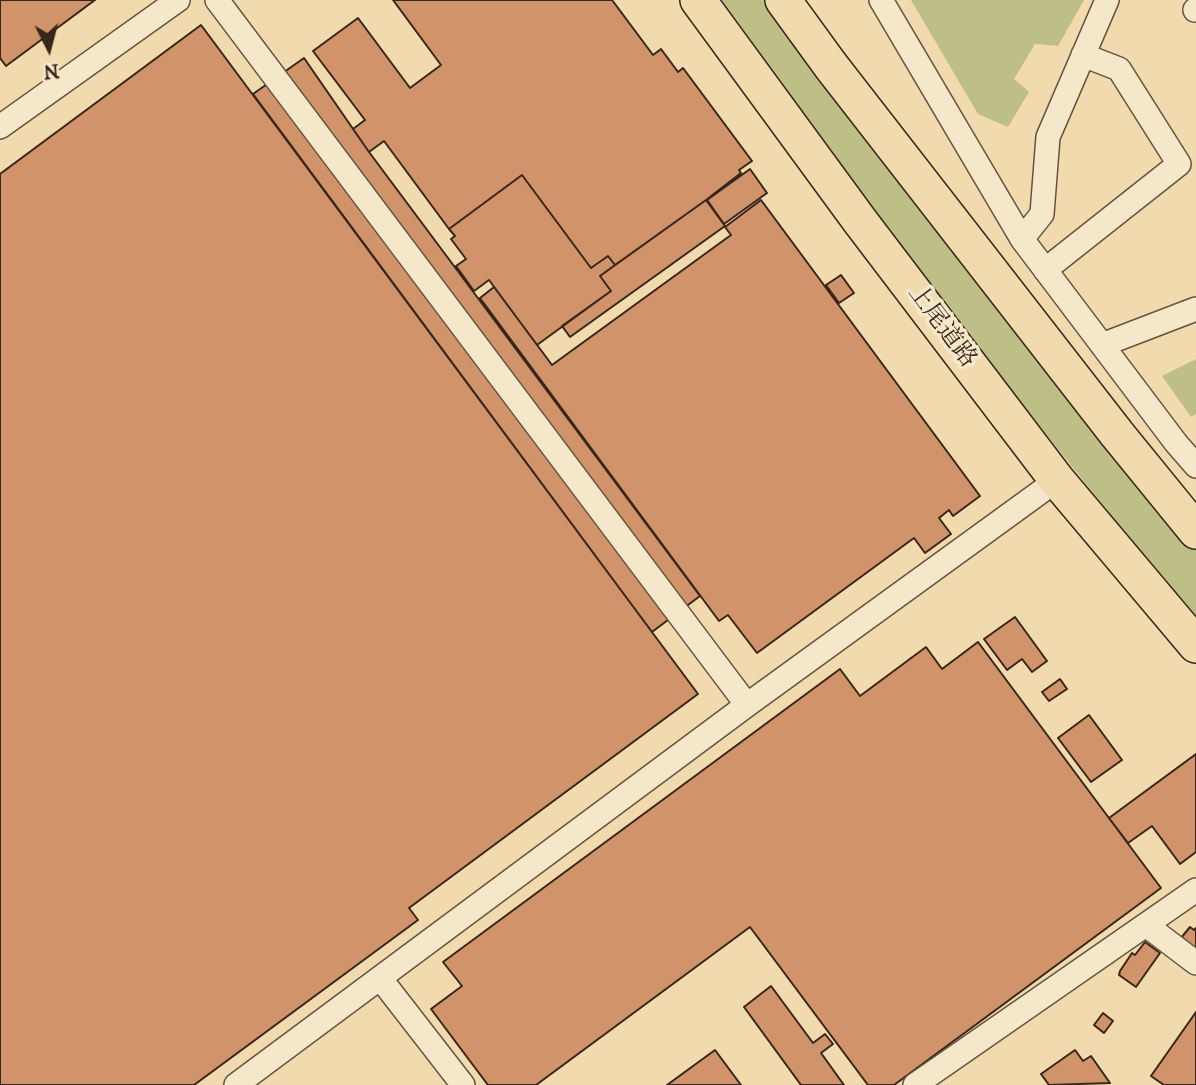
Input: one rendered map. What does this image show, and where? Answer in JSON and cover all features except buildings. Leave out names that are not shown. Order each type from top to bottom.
[{"type":"highway","name":"上尾道路","points":[[698,0],[1057,480],[1196,645]]},
{"type":"highway","points":[[783,0],[831,66],[1117,434],[1196,531]]},
{"type":"street","points":[[3,119],[177,0]]},
{"type":"street","points":[[217,0],[747,705]]},
{"type":"street","points":[[881,0],[1022,239],[1196,466]]},
{"type":"street","points":[[1022,239],[1042,214],[1048,137],[1107,0]]},
{"type":"street","points":[[1045,270],[1179,164],[1119,69],[1083,55]]},
{"type":"street","points":[[1102,345],[1196,309]]},
{"type":"street","points":[[244,1083],[380,978],[747,705],[1057,480]]},
{"type":"street","points":[[915,1085],[1196,890]]},
{"type":"street","points":[[1146,925],[1196,963]]},
{"type":"street","points":[[380,978],[463,1085]]},
{"type":"green space","points":[[717,0],[766,0],[1145,491],[1196,549],[1196,618],[1072,467],[952,313]]},
{"type":"green space","points":[[911,0],[1084,0],[1058,46],[1035,44],[1014,79],[1029,92],[1008,127],[978,114]]},
{"type":"green space","points":[[1196,359],[1196,414],[1191,417],[1162,376]]}]
